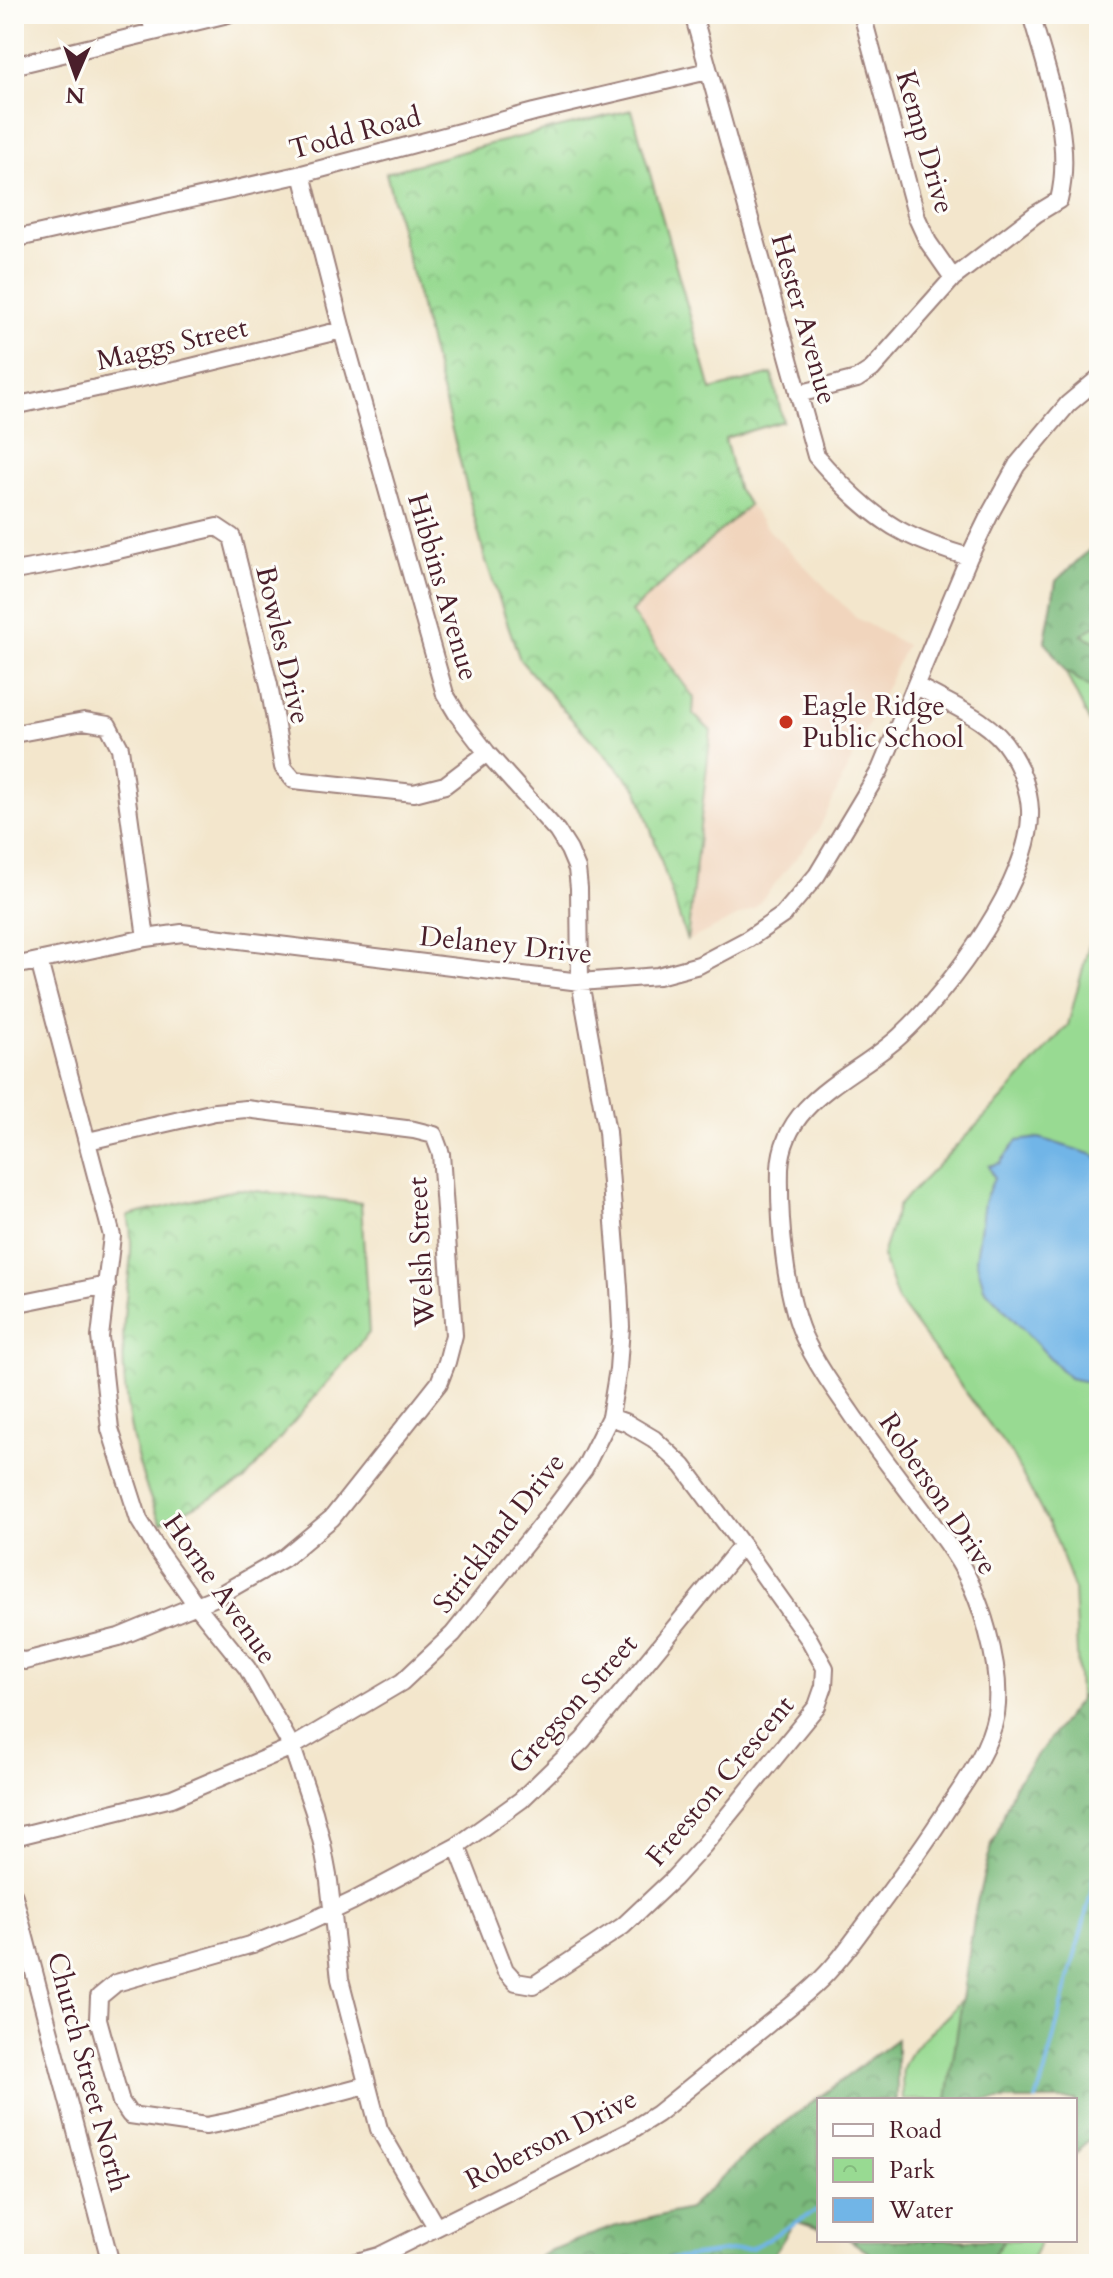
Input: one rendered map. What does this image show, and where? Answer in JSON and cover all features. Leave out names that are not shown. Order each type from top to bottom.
[{"type":"street","points":[[149,14],[154,31]]},
{"type":"street","points":[[14,62],[21,64],[228,14]]},
{"type":"street","name":"Hester Avenue","points":[[693,14],[816,456],[872,511],[904,533],[969,557]]},
{"type":"street","name":"Kemp Drive","points":[[862,14],[917,218],[928,242],[953,278]]},
{"type":"street","points":[[798,394],[857,379],[872,369],[953,278],[1059,200],[1065,178],[1061,129],[1031,14]]},
{"type":"street","name":"Todd Road","points":[[14,239],[302,174],[534,112],[708,71]]},
{"type":"street","name":"Hibbins Avenue","points":[[302,174],[342,330],[445,694],[487,753],[536,806],[569,850],[577,869],[579,888],[580,982]]},
{"type":"street","name":"Maggs Street","points":[[14,406],[342,330]]},
{"type":"street","name":"Delaney Drive","points":[[14,966],[182,933],[580,982],[658,976],[699,965],[748,939],[783,915],[817,875],[880,770],[969,557],[1017,465],[1068,404],[1099,378]]},
{"type":"street","name":"Bowles Drive","points":[[14,571],[86,558],[217,527],[232,537],[269,685],[283,767],[294,780],[414,793],[445,785],[487,753]]},
{"type":"street","name":"Roberson Drive","points":[[350,2264],[379,2256],[643,2123],[817,1984],[936,1828],[982,1754],[996,1717],[998,1686],[975,1590],[955,1555],[890,1470],[820,1369],[802,1332],[790,1295],[783,1245],[780,1166],[785,1139],[794,1121],[814,1099],[899,1038],[949,985],[973,950],[1022,859],[1030,811],[1025,784],[1009,749],[984,723],[917,686]]},
{"type":"street","points":[[14,734],[84,721],[108,725],[120,748],[146,938]]},
{"type":"street","name":"Horne Avenue","points":[[39,961],[112,1236],[100,1337],[110,1429],[139,1520],[197,1606],[247,1668],[292,1747],[318,1828],[329,1881],[340,1979],[379,2129],[436,2227]]},
{"type":"street","name":"Strickland Drive","points":[[14,1837],[172,1798],[292,1747],[402,1682],[453,1634],[584,1469],[610,1417],[621,1327],[607,1132],[580,982]]},
{"type":"street","name":"Welsh Street","points":[[88,1141],[215,1112],[246,1109],[414,1130],[434,1135],[441,1154],[454,1335],[439,1383],[332,1518],[284,1558],[197,1606]]},
{"type":"street","points":[[14,1304],[107,1285]]},
{"type":"street","name":"Freeston Crescent","points":[[457,1846],[505,1970],[516,1982],[534,1985],[623,1926],[673,1879],[817,1706],[824,1686],[825,1668],[809,1639],[742,1545],[683,1466],[654,1439],[610,1417]]},
{"type":"street","name":"Gregson Street","points":[[366,2085],[206,2126],[130,2115],[121,2102],[98,2019],[99,1997],[116,1983],[253,1944],[331,1912],[457,1846],[521,1800],[583,1740],[742,1545]]},
{"type":"street","points":[[14,1659],[25,1661],[119,1637],[197,1606]]},
{"type":"street","name":"Church Street North","points":[[14,1896],[112,2264]]},
{"type":"shaded area","name":"Eagle Ridge Public School","points":[[749,505],[765,526],[856,618],[906,645],[818,831],[755,908],[687,941],[710,731],[693,714],[694,698],[631,612]]},
{"type":"green space","points":[[632,110],[711,390],[772,374],[783,421],[725,438],[737,488],[749,505],[631,612],[694,698],[693,714],[711,731],[687,941],[638,790],[520,660],[484,555],[386,173]]},
{"type":"green space","points":[[1099,541],[1099,742],[1065,671],[1045,641],[1056,581]]},
{"type":"green space","points":[[1099,541],[1099,596],[1095,602],[1099,610],[1099,623],[1082,635],[1099,643],[1099,693],[1065,671],[1045,641],[1056,581]]},
{"type":"green space","points":[[1099,907],[1099,2107],[1077,2098],[903,2098],[902,2073],[908,2058],[914,2048],[956,2007],[971,1980],[982,1942],[992,1841],[1015,1821],[1080,1719],[1074,1588],[1055,1537],[1012,1455],[898,1301],[882,1255],[898,1206],[1004,1097],[1068,1025]]},
{"type":"green space","points":[[238,1189],[361,1203],[369,1333],[244,1481],[161,1523],[135,1449],[126,1397],[123,1345],[131,1254],[128,1216]]},
{"type":"green space","points":[[1099,1674],[1099,2129],[1077,2152],[1077,2098],[947,2098],[976,1906],[988,1858],[1014,1786]]},
{"type":"green space","points":[[897,2039],[897,2098],[818,2098]]},
{"type":"green space","points":[[817,2099],[817,2228],[795,2221],[772,2257],[684,2264],[528,2264],[551,2250],[613,2227],[688,2209],[762,2140]]},
{"type":"green space","points":[[853,2242],[1003,2242],[987,2264],[885,2264]]},
{"type":"green space","points":[[957,2242],[1040,2242],[1032,2257],[977,2260]]},
{"type":"water","points":[[1039,1138],[1099,1159],[1099,1382],[1069,1378],[984,1288],[976,1259],[984,1202],[994,1178],[989,1166],[1000,1163],[1017,1141]]},
{"type":"waterway","points":[[1037,2098],[1099,1865]]},
{"type":"waterway","points":[[636,2264],[752,2248],[817,2210]]},
{"type":"place","name":"Eagle Ridge Public School","points":[[786,722]]}]
